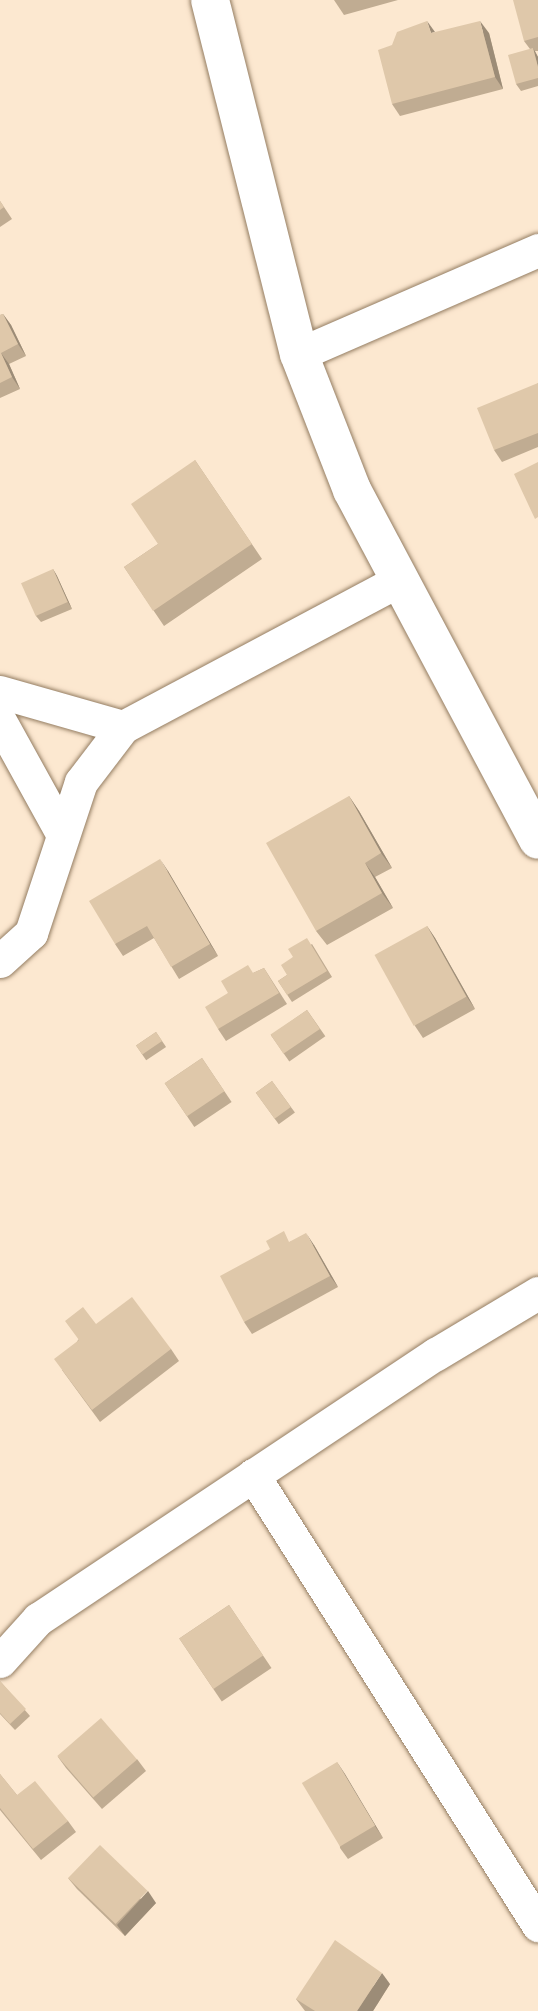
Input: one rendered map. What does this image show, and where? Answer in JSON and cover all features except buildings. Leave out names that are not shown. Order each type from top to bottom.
[{"type":"street","points":[[210,0],[299,354],[352,490],[538,840]]},
{"type":"street","points":[[299,354],[538,250]]},
{"type":"street","points":[[0,961],[30,933],[81,782],[123,727],[399,580]]},
{"type":"street","points":[[0,692],[123,727]]},
{"type":"street","points":[[0,721],[63,835]]},
{"type":"street","points":[[0,1661],[38,1619],[253,1475],[538,1293]]},
{"type":"street","points":[[253,1475],[538,1924]]}]
